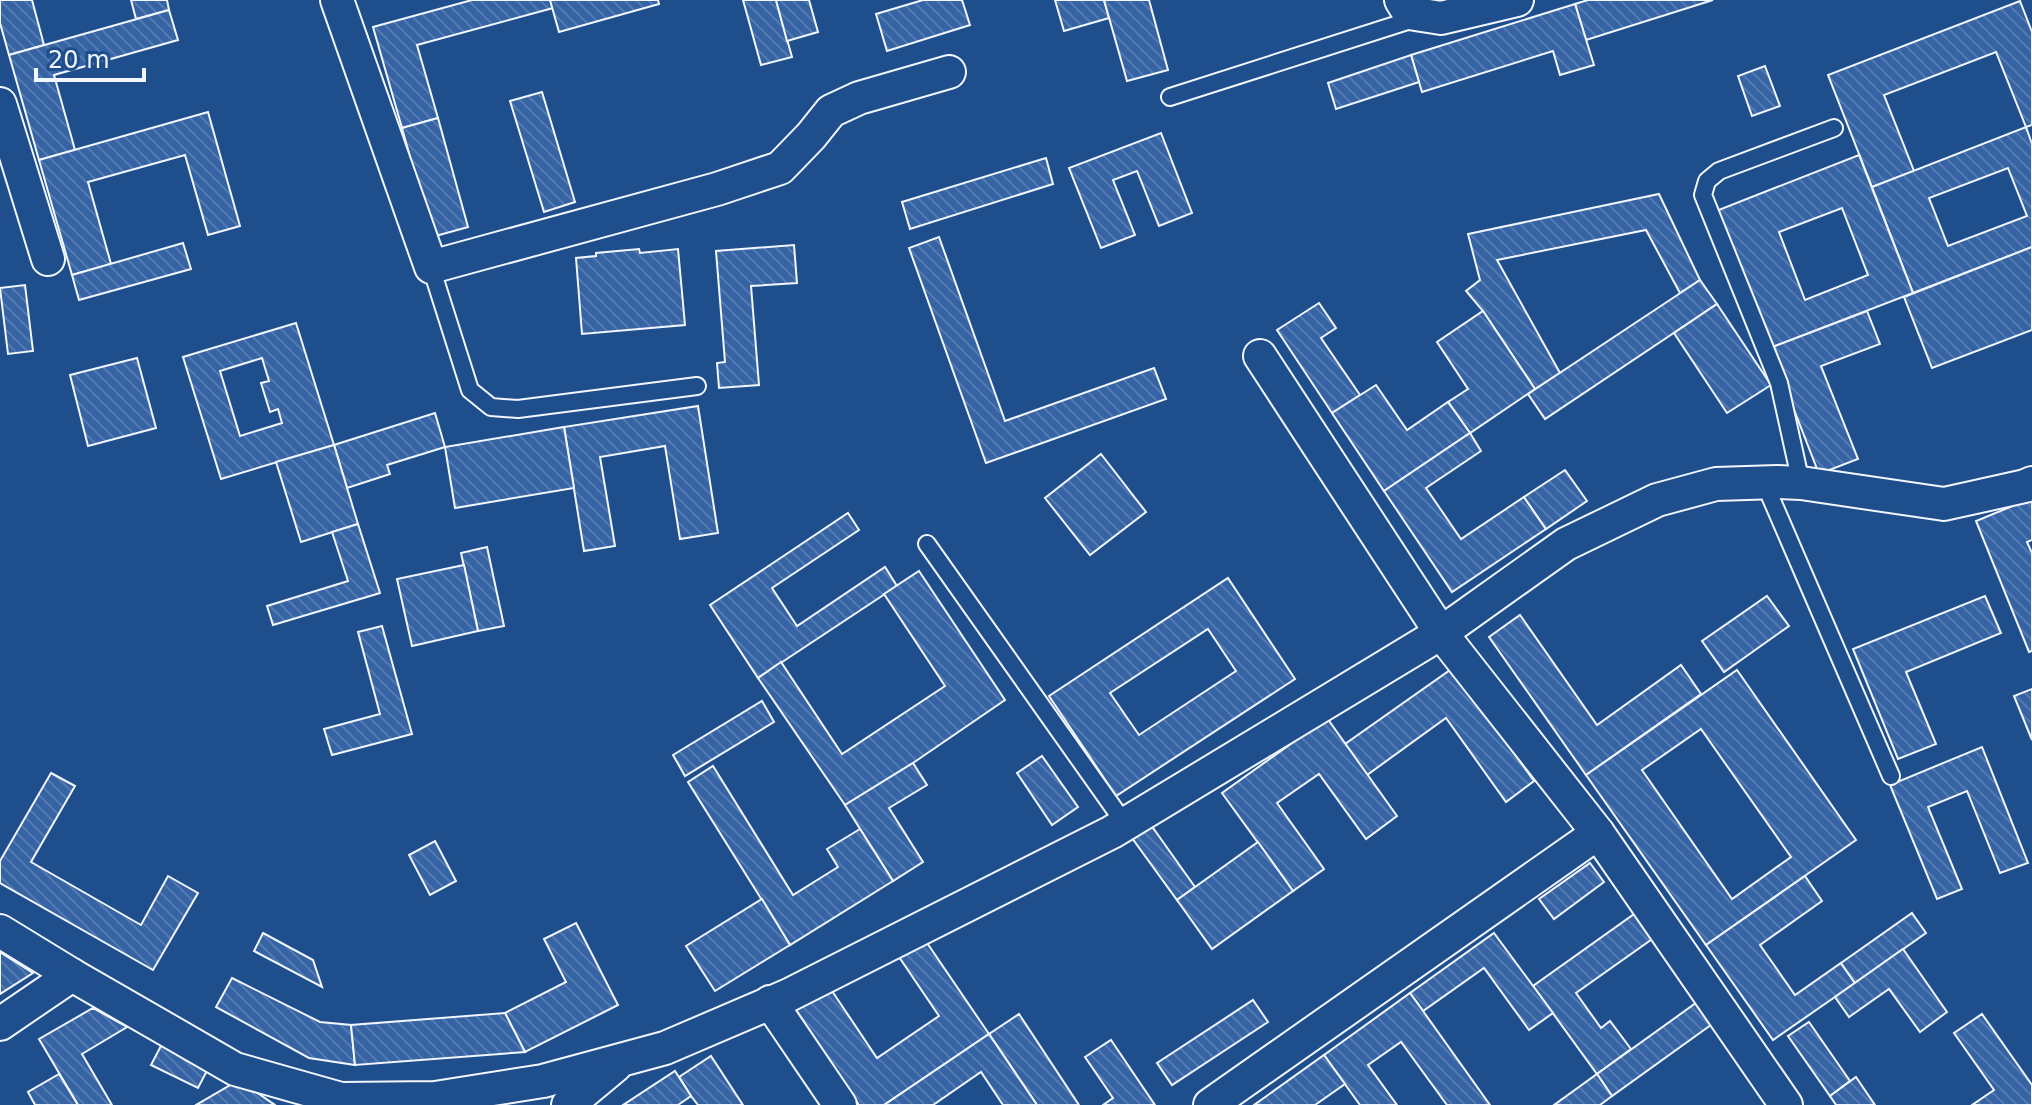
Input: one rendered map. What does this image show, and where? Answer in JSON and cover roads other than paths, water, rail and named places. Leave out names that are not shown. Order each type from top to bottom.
[{"type":"street","points":[[337,0],[431,267],[717,189],[780,168],[831,111],[859,98],[949,72]]},
{"type":"street","points":[[1413,8],[1441,18],[1517,0]]},
{"type":"street","points":[[0,104],[48,259]]},
{"type":"street","points":[[1260,356],[1441,633],[1598,833],[1786,1105]]},
{"type":"street","points":[[0,931],[235,1069],[341,1099],[435,1098],[543,1081],[665,1048],[789,995],[1125,824],[1441,633],[1566,544],[1657,500],[1716,484],[1764,482],[1801,483],[1944,504],[2032,483]]},
{"type":"street","points":[[1210,1105],[1598,833]]},
{"type":"street","points":[[0,1024],[72,975]]},
{"type":"street","points":[[770,1002],[840,1105]]},
{"type":"street","points":[[568,1105],[622,1060]]},
{"type":"lane","points":[[1170,97],[1413,8]]},
{"type":"lane","points":[[1801,483],[1779,383],[1703,195],[1707,181],[1719,171],[1834,128]]},
{"type":"lane","points":[[431,267],[470,390],[491,407],[518,409],[697,386]]},
{"type":"lane","points":[[1764,482],[1891,776]]},
{"type":"lane","points":[[927,544],[1125,824]]}]
